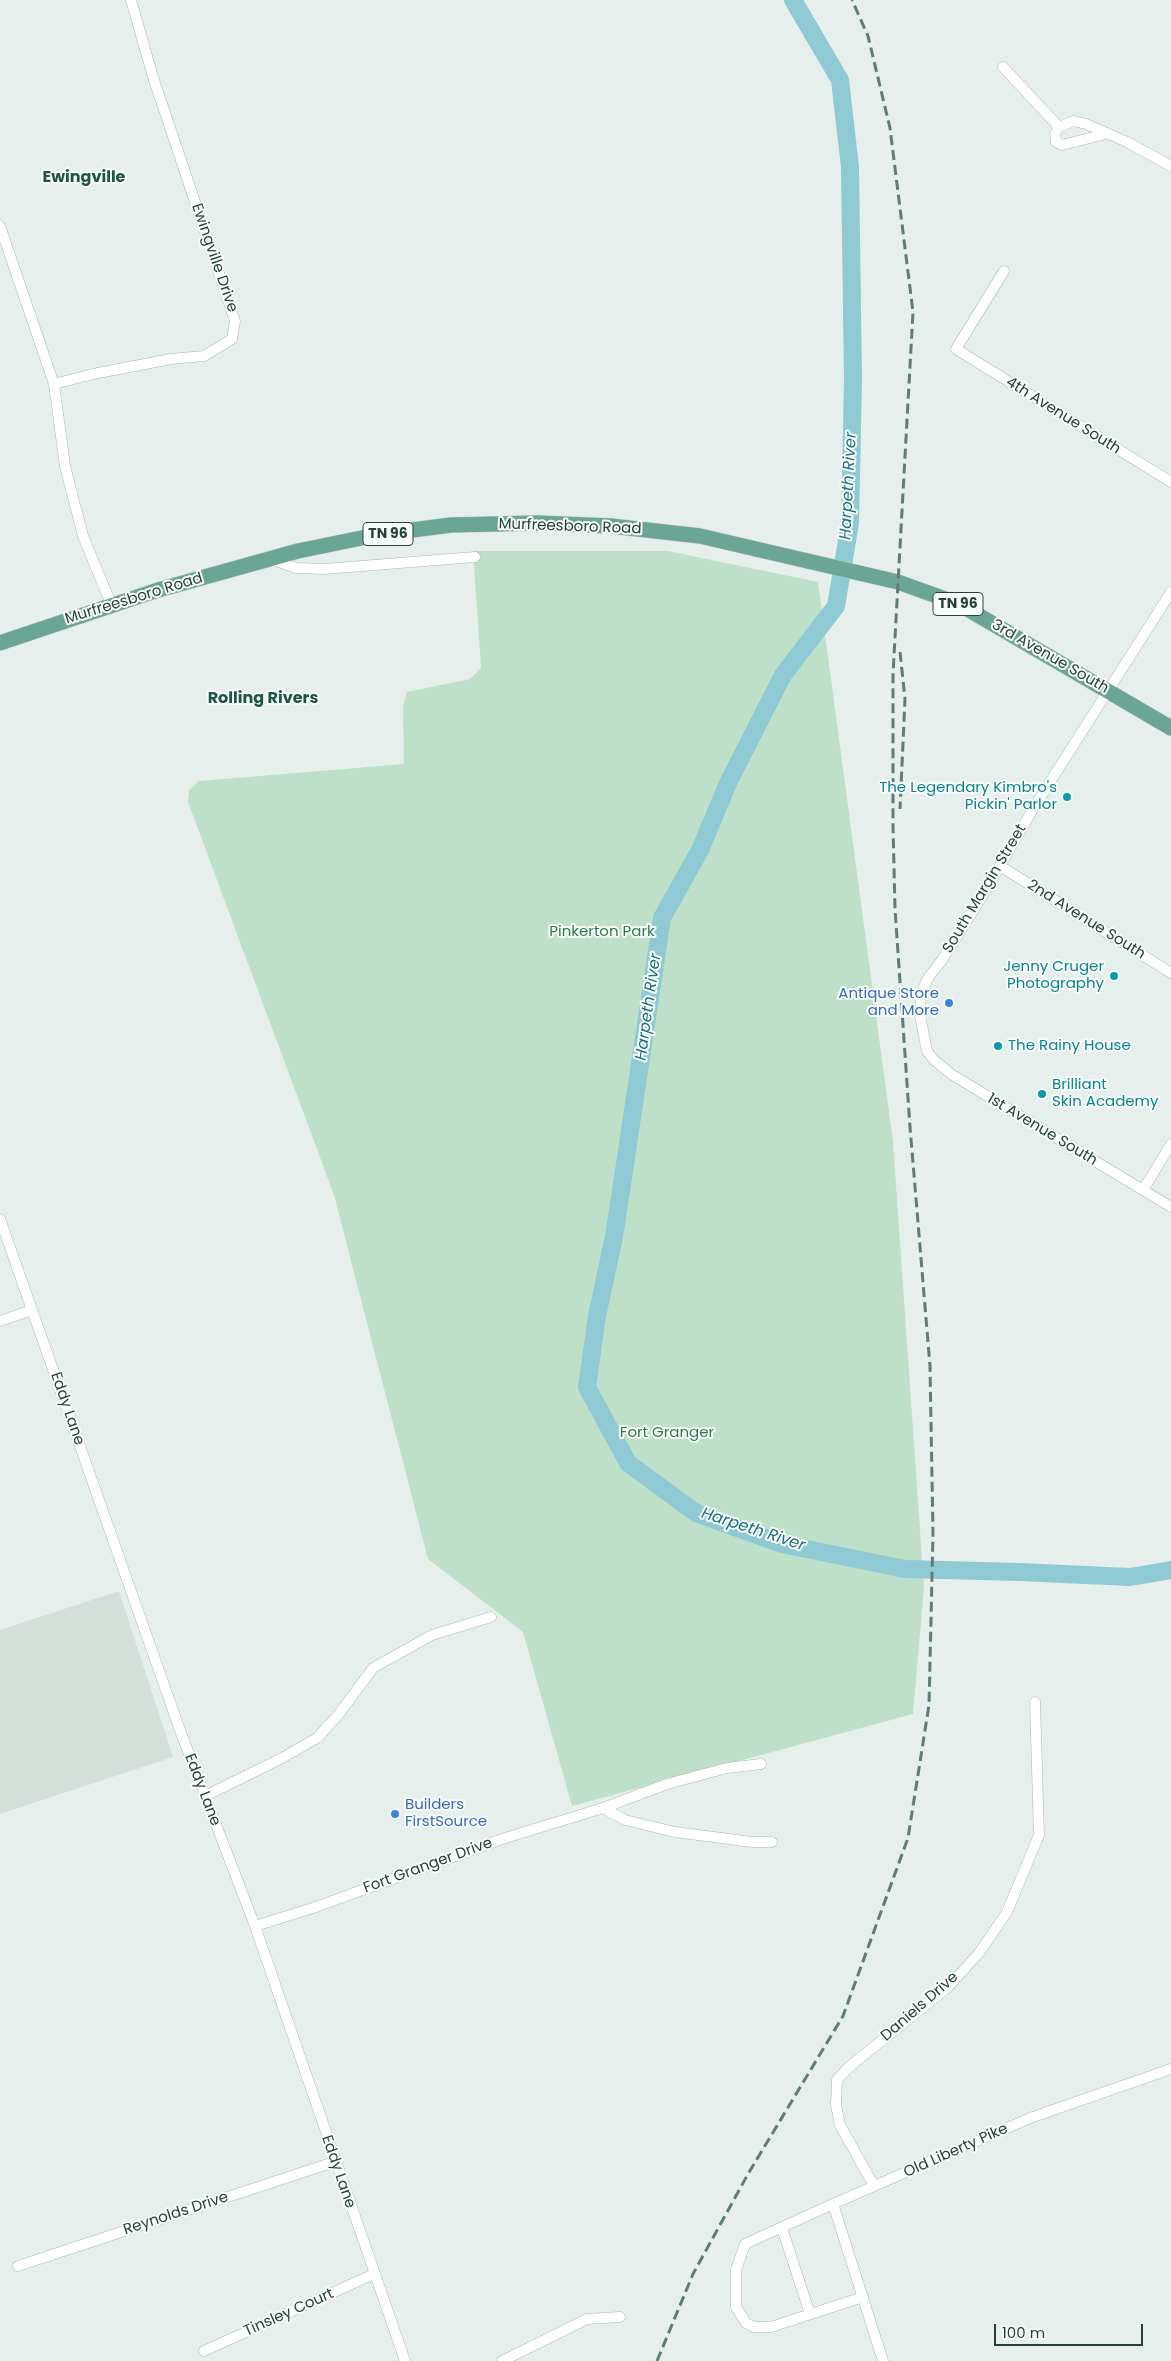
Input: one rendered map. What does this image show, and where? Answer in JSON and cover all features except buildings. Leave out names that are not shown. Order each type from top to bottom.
[{"type":"main road","name":"Murfreesboro Road","points":[[0,643],[111,604],[270,559],[381,534],[451,526],[538,523],[611,526],[700,536],[894,581]]},
{"type":"main road","name":"3rd Avenue South","points":[[894,581],[959,604],[1171,728]]},
{"type":"street","name":"Ewingville Drive","points":[[54,384],[93,374],[171,359],[204,356],[232,339],[235,321],[153,78],[132,0]]},
{"type":"street","points":[[1004,68],[1059,126]]},
{"type":"street","points":[[1106,134],[1062,145],[1056,142],[1055,134],[1059,126],[1074,122],[1086,124],[1128,142],[1171,166]]},
{"type":"street","points":[[0,226],[54,384],[65,466],[83,536],[111,604]]},
{"type":"street","name":"4th Avenue South","points":[[1004,271],[956,349],[1171,482]]},
{"type":"street","points":[[270,559],[296,568],[324,569],[475,557]]},
{"type":"street","name":"South Margin Street","points":[[924,1041],[920,1015],[921,994],[928,978],[942,960],[1036,804],[1171,592]]},
{"type":"street","name":"2nd Avenue South","points":[[1000,866],[1171,973]]},
{"type":"street","name":"1st Avenue South","points":[[924,1041],[934,1060],[951,1074],[1171,1207]]},
{"type":"street","points":[[1144,1190],[1171,1144]]},
{"type":"street","name":"Eddy Lane","points":[[0,1219],[2,1232],[32,1310],[181,1734],[255,1926],[334,2162],[405,2361]]},
{"type":"street","points":[[0,1321],[32,1310]]},
{"type":"street","points":[[205,1796],[282,1758],[317,1738],[339,1714],[373,1668],[432,1636],[491,1617]]},
{"type":"street","name":"Daniels Drive","points":[[874,2186],[840,2125],[836,2106],[837,2080],[849,2067],[948,1987],[979,1953],[1007,1912],[1039,1835],[1035,1702]]},
{"type":"street","name":"Fort Granger Drive","points":[[255,1926],[313,1908],[502,1839],[603,1808],[675,1782],[727,1768],[761,1764]]},
{"type":"street","points":[[603,1808],[625,1820],[675,1832],[752,1842],[772,1842]]},
{"type":"street","name":"Old Liberty Pike","points":[[810,2314],[771,2327],[754,2327],[746,2323],[736,2306],[736,2270],[745,2244],[1030,2118],[1171,2069]]},
{"type":"street","name":"Reynolds Drive","points":[[18,2266],[334,2162]]},
{"type":"street","points":[[833,2204],[883,2361]]},
{"type":"street","points":[[782,2228],[810,2314],[863,2297]]},
{"type":"street","name":"Tinsley Court","points":[[204,2351],[374,2274]]},
{"type":"street","points":[[502,2361],[587,2319],[620,2317]]},
{"type":"shaded area","points":[[119,1591],[173,1757],[0,1814],[0,1630]]},
{"type":"green space","points":[[473,551],[668,551],[818,582],[893,1142],[924,1587],[913,1714],[572,1806],[523,1632],[428,1559],[334,1195],[188,802],[189,790],[199,781],[404,764],[403,706],[407,692],[470,679],[481,668]]},
{"type":"waterway","name":"Harpeth River","points":[[793,0],[840,80],[850,167],[853,379],[850,523],[836,606],[783,675],[729,781],[700,850],[662,918],[614,1237],[597,1316],[587,1387],[628,1463],[696,1513],[782,1544],[905,1569],[1130,1577],[1171,1570]]},
{"type":"railway","points":[[657,2361],[693,2274],[748,2174],[843,2016],[908,1838],[929,1705],[933,1534],[930,1366],[910,1127],[895,909],[893,826],[893,674],[913,312],[890,128],[868,36],[852,0]]},
{"type":"railway","points":[[900,652],[905,699],[900,809]]},
{"type":"place","name":"The Legendary Kimbro's Pickin' Parlor","points":[[1067,797]]},
{"type":"place","name":"Jenny Cruger Photography","points":[[1114,976]]},
{"type":"place","name":"Antique Store and More","points":[[949,1003]]},
{"type":"place","name":"The Rainy House","points":[[998,1046]]},
{"type":"place","name":"Brilliant Skin Academy","points":[[1042,1094]]},
{"type":"place","name":"Builders FirstSource","points":[[395,1814]]},
{"type":"district","name":"Ewingville","points":[[84,178]]},
{"type":"district","name":"Rolling Rivers","points":[[263,699]]},
{"type":"park label","name":"Pinkerton Park","points":[[602,932]]},
{"type":"park label","name":"Fort Granger","points":[[667,1433]]}]
